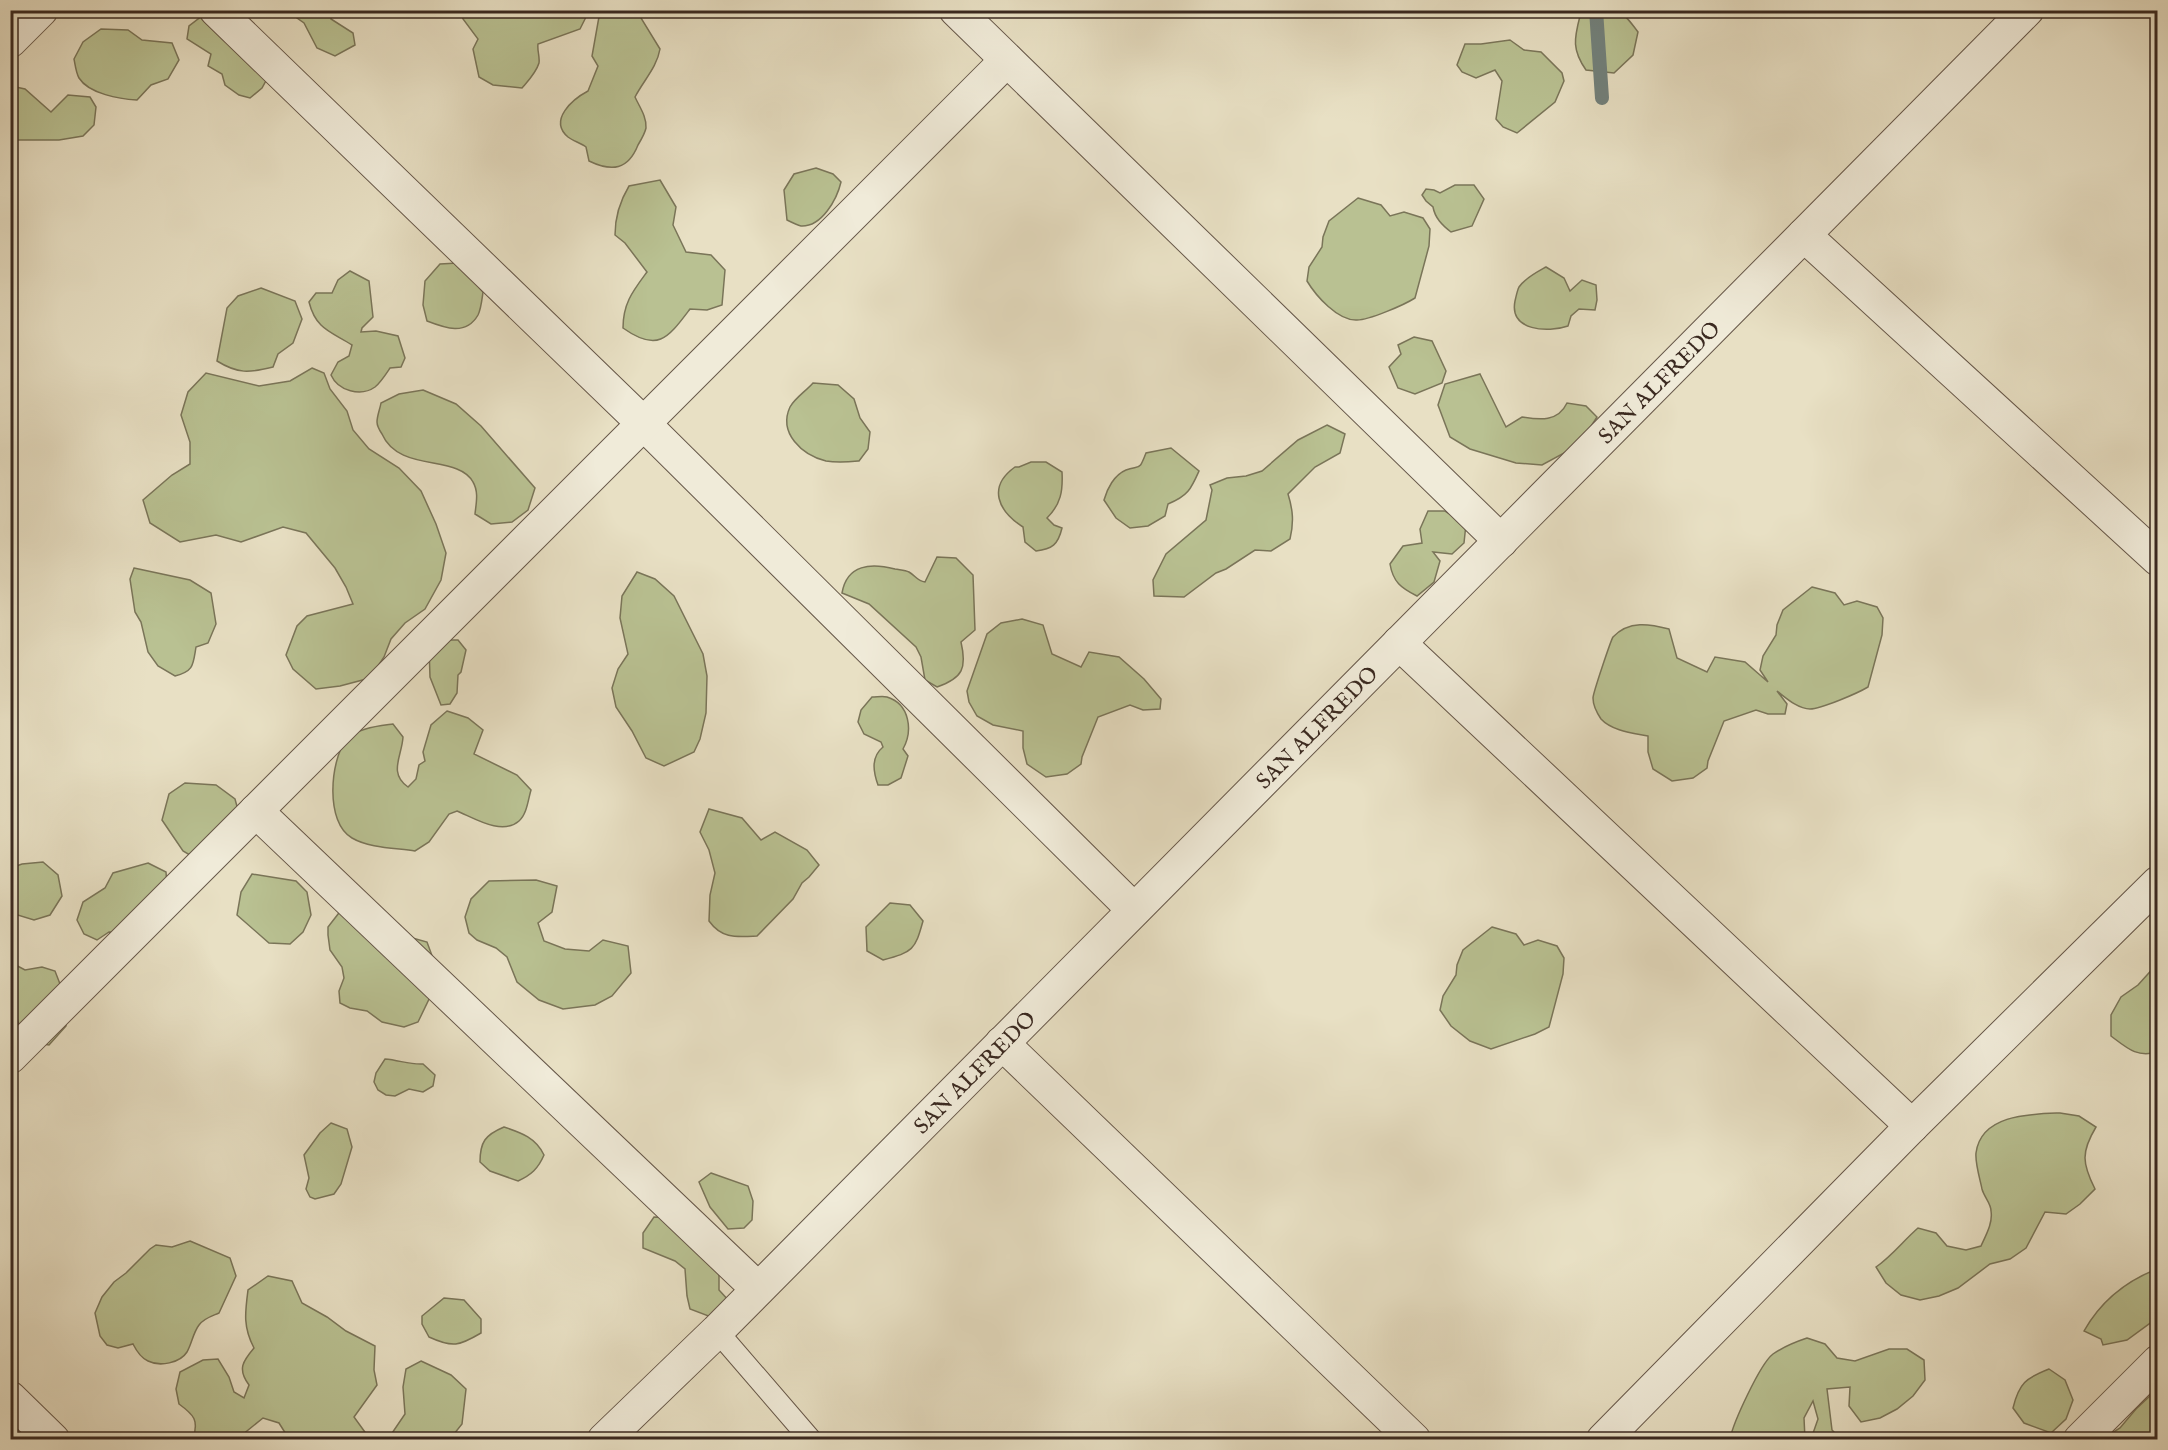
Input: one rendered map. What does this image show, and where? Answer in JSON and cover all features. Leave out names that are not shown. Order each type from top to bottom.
[{"type":"street","points":[[10,41],[40,10]]},
{"type":"street","points":[[216,10],[643,423],[1134,910]]},
{"type":"street","points":[[956,10],[1501,541]]},
{"type":"street","name":"SAN ALFREDO","points":[[604,1440],[717,1331],[2027,10]]},
{"type":"street","points":[[10,1057],[1007,60]]},
{"type":"street","points":[[1804,235],[2157,559]]},
{"type":"street","points":[[1399,643],[1912,1126]]},
{"type":"street","points":[[256,811],[758,1289]]},
{"type":"street","points":[[1607,1438],[1912,1126],[2157,883]]},
{"type":"street","points":[[1002,1043],[1414,1440]]},
{"type":"street","points":[[2079,1440],[2157,1362]]},
{"type":"street","points":[[10,1398],[53,1440]]},
{"type":"lane","points":[[717,1331],[812,1440]]},
{"type":"green space","points":[[460,10],[589,11],[580,29],[538,44],[539,63],[522,88],[493,85],[479,77],[473,49],[478,39],[463,19]]},
{"type":"green space","points":[[287,11],[331,11],[331,19],[353,33],[355,45],[335,56],[317,48],[304,23]]},
{"type":"green space","points":[[600,11],[638,13],[660,49],[653,68],[635,97],[645,120],[645,132],[629,160],[618,167],[605,167],[589,161],[586,147],[568,137],[561,124],[565,111],[576,99],[588,91],[598,66],[592,56]]},
{"type":"green space","points":[[1593,11],[1620,12],[1638,32],[1633,55],[1614,73],[1586,70],[1578,56],[1576,31],[1580,16]]},
{"type":"green space","points":[[202,16],[268,77],[262,88],[250,98],[239,95],[225,85],[222,74],[208,66],[211,54],[187,39],[189,26]]},
{"type":"green space","points":[[101,29],[128,30],[142,40],[172,43],[179,60],[168,79],[151,85],[137,100],[97,92],[79,78],[74,59],[83,42]]},
{"type":"green space","points":[[1510,40],[1524,50],[1541,52],[1562,73],[1564,81],[1555,102],[1517,133],[1503,127],[1496,119],[1502,81],[1495,70],[1476,78],[1462,72],[1457,65],[1465,44]]},
{"type":"green space","points":[[11,86],[25,89],[51,112],[68,95],[90,97],[96,107],[94,125],[83,136],[59,140],[11,140]]},
{"type":"green space","points":[[816,168],[833,174],[841,182],[832,204],[822,217],[809,225],[801,226],[787,220],[784,190],[794,174]]},
{"type":"green space","points":[[660,180],[676,207],[673,225],[686,252],[711,255],[725,270],[722,305],[707,310],[690,309],[675,328],[661,339],[654,341],[635,336],[623,328],[627,304],[633,291],[647,272],[625,243],[615,235],[615,228],[623,197],[629,186]]},
{"type":"green space","points":[[1455,185],[1474,185],[1484,199],[1472,226],[1451,232],[1439,221],[1433,207],[1422,195],[1426,189],[1440,193]]},
{"type":"green space","points":[[1358,198],[1381,205],[1390,216],[1404,212],[1423,218],[1430,229],[1429,246],[1415,298],[1386,312],[1357,320],[1335,312],[1316,294],[1307,281],[1309,267],[1322,247],[1329,221]]},
{"type":"green space","points":[[458,263],[483,292],[478,315],[468,326],[461,328],[448,328],[427,321],[423,305],[425,281],[440,264]]},
{"type":"green space","points":[[1546,267],[1564,278],[1570,291],[1582,280],[1596,285],[1595,310],[1579,309],[1571,316],[1568,326],[1560,328],[1541,329],[1524,324],[1518,319],[1515,301],[1518,289],[1528,278]]},
{"type":"green space","points":[[350,271],[369,281],[373,317],[361,332],[376,331],[398,336],[405,358],[401,367],[390,368],[375,387],[363,392],[350,391],[334,381],[331,375],[338,362],[349,356],[352,345],[320,324],[309,302],[316,293],[332,293],[338,280]]},
{"type":"green space","points":[[261,288],[295,301],[302,319],[293,343],[278,354],[273,367],[250,371],[231,368],[217,361],[227,308],[238,296]]},
{"type":"green space","points":[[1414,337],[1432,341],[1446,371],[1442,383],[1415,394],[1398,388],[1389,367],[1401,354],[1398,345]]},
{"type":"green space","points":[[312,368],[324,373],[330,389],[347,411],[353,430],[369,449],[399,468],[421,491],[446,553],[441,580],[425,609],[405,623],[391,639],[384,657],[370,678],[340,686],[316,689],[293,669],[286,655],[297,626],[307,616],[353,604],[335,568],[306,533],[283,527],[241,542],[216,535],[180,542],[150,523],[143,500],[172,475],[190,464],[190,442],[181,415],[188,392],[206,373],[259,386],[290,381]]},
{"type":"green space","points":[[1480,374],[1506,427],[1522,417],[1542,419],[1554,417],[1567,403],[1586,406],[1597,417],[1579,445],[1542,465],[1516,463],[1470,449],[1450,437],[1438,405],[1445,384]]},
{"type":"green space","points":[[813,383],[838,385],[854,399],[860,418],[870,432],[868,449],[859,461],[826,461],[809,454],[794,442],[787,426],[790,407]]},
{"type":"green space","points":[[423,390],[456,404],[481,426],[535,488],[528,510],[512,522],[491,524],[475,514],[476,490],[473,482],[465,473],[455,468],[414,459],[390,446],[377,424],[381,403],[399,394]]},
{"type":"green space","points":[[1327,425],[1345,434],[1340,453],[1315,467],[1288,494],[1292,516],[1290,539],[1271,551],[1255,550],[1216,573],[1184,597],[1154,596],[1153,580],[1166,554],[1206,520],[1212,490],[1210,485],[1227,478],[1262,471],[1298,440]]},
{"type":"green space","points":[[1171,448],[1199,471],[1194,483],[1184,495],[1168,504],[1165,516],[1148,526],[1130,528],[1116,518],[1104,500],[1109,487],[1122,472],[1141,465],[1146,453]]},
{"type":"green space","points":[[1031,462],[1046,462],[1062,472],[1060,497],[1047,518],[1054,525],[1062,528],[1054,545],[1036,551],[1025,542],[1023,527],[1007,514],[999,498],[1001,483],[1006,475],[1015,467]]},
{"type":"green space","points":[[1428,511],[1445,511],[1466,524],[1464,543],[1452,554],[1433,552],[1440,561],[1434,582],[1417,596],[1399,584],[1390,564],[1403,546],[1422,543],[1420,529]]},
{"type":"green space","points":[[937,557],[956,558],[973,575],[975,630],[961,642],[963,665],[958,676],[937,687],[925,680],[921,657],[916,647],[869,604],[842,593],[849,576],[869,566],[906,571],[925,582]]},
{"type":"green space","points":[[134,568],[190,580],[211,593],[216,624],[208,643],[196,647],[192,666],[186,672],[175,676],[158,666],[148,652],[141,622],[135,612],[130,579]]},
{"type":"green space","points":[[637,572],[655,579],[674,596],[703,654],[707,676],[706,713],[700,739],[694,752],[664,766],[646,758],[616,707],[612,688],[618,669],[628,654],[620,618],[622,596]]},
{"type":"green space","points":[[1812,587],[1835,593],[1844,605],[1857,601],[1877,607],[1883,618],[1882,635],[1868,687],[1831,704],[1810,709],[1797,705],[1777,691],[1787,704],[1785,714],[1768,714],[1756,710],[1724,721],[1707,768],[1693,778],[1672,781],[1653,769],[1648,752],[1648,736],[1617,729],[1601,719],[1593,698],[1613,637],[1619,632],[1640,625],[1669,629],[1677,658],[1707,672],[1715,657],[1745,662],[1768,682],[1760,670],[1763,656],[1776,635],[1783,610]]},
{"type":"green space","points":[[1022,619],[1043,625],[1052,654],[1081,667],[1089,652],[1119,657],[1144,679],[1161,699],[1160,709],[1143,710],[1130,705],[1098,717],[1081,764],[1067,774],[1046,777],[1027,764],[1023,748],[1023,731],[993,725],[977,716],[969,702],[967,691],[987,634],[1001,623]]},
{"type":"green space","points":[[443,640],[458,640],[466,650],[461,672],[458,675],[457,693],[450,704],[441,705],[430,677],[429,647]]},
{"type":"green space","points":[[872,697],[885,697],[895,701],[905,712],[907,719],[908,734],[903,749],[908,756],[901,778],[888,785],[878,785],[875,775],[874,764],[876,755],[883,747],[881,742],[864,734],[858,722],[861,710]]},
{"type":"green space","points":[[447,711],[468,718],[483,730],[474,754],[517,775],[531,790],[522,818],[505,827],[488,824],[457,811],[449,814],[429,842],[415,851],[374,846],[352,838],[343,830],[337,819],[333,791],[336,762],[346,740],[362,730],[393,724],[403,737],[397,770],[402,782],[408,787],[416,779],[419,765],[425,761],[423,752],[431,725]]},
{"type":"green space","points":[[185,783],[216,785],[235,799],[242,825],[200,861],[183,851],[162,820],[169,794]]},
{"type":"green space","points":[[709,809],[742,818],[761,840],[775,832],[807,850],[819,865],[802,883],[793,899],[757,936],[730,936],[719,931],[709,921],[710,895],[715,873],[709,850],[700,832]]},
{"type":"green space","points":[[43,862],[58,875],[62,896],[50,915],[34,920],[11,913],[11,868],[22,864]]},
{"type":"green space","points":[[148,863],[166,872],[168,899],[129,933],[109,932],[97,940],[84,934],[77,920],[83,902],[105,888],[113,873]]},
{"type":"green space","points":[[252,874],[296,881],[307,892],[311,915],[303,932],[290,944],[269,943],[237,915],[241,892]]},
{"type":"green space","points":[[536,880],[557,886],[552,912],[538,923],[544,941],[565,949],[589,951],[603,940],[628,946],[631,973],[612,996],[595,1005],[563,1009],[539,1000],[517,982],[507,957],[469,933],[465,917],[471,899],[489,881]]},
{"type":"green space","points":[[890,903],[910,905],[923,921],[915,944],[907,952],[883,960],[867,951],[866,927]]},
{"type":"green space","points":[[342,909],[409,937],[427,942],[434,961],[431,995],[418,1022],[404,1027],[382,1022],[367,1011],[350,1008],[340,1003],[339,991],[344,978],[342,967],[330,950],[328,927]]},
{"type":"green space","points":[[1492,927],[1516,934],[1524,945],[1538,940],[1557,946],[1564,958],[1563,974],[1549,1027],[1491,1049],[1470,1041],[1451,1026],[1440,1010],[1443,996],[1456,975],[1463,950]]},
{"type":"green space","points":[[10,962],[25,970],[42,967],[55,971],[67,1002],[66,1026],[49,1045],[23,1041],[15,1010],[11,1010]]},
{"type":"green space","points":[[2157,964],[2157,1052],[2138,1053],[2111,1036],[2111,1015],[2121,997],[2138,985]]},
{"type":"green space","points":[[385,1059],[423,1064],[435,1075],[433,1086],[423,1092],[409,1089],[395,1096],[386,1095],[378,1090],[374,1082],[376,1073]]},
{"type":"green space","points":[[2060,1113],[2079,1116],[2096,1127],[2088,1144],[2085,1158],[2095,1189],[2080,1204],[2066,1214],[2045,1212],[2026,1248],[2010,1259],[1990,1264],[1958,1288],[1939,1296],[1920,1300],[1901,1295],[1886,1283],[1876,1267],[1918,1228],[1936,1233],[1947,1246],[1966,1250],[1981,1246],[1989,1229],[1991,1215],[1977,1166],[1976,1153],[1980,1140],[1987,1130],[1997,1123],[2022,1116]]},
{"type":"green space","points":[[331,1123],[347,1129],[352,1147],[341,1184],[334,1194],[315,1199],[310,1197],[306,1189],[309,1178],[304,1155],[320,1133]]},
{"type":"green space","points":[[504,1127],[533,1140],[544,1155],[534,1171],[518,1181],[490,1171],[480,1162],[481,1149],[485,1140],[492,1133]]},
{"type":"green space","points":[[711,1173],[748,1186],[753,1201],[752,1220],[744,1228],[728,1229],[710,1207],[699,1182]]},
{"type":"green space","points":[[654,1217],[673,1218],[719,1265],[719,1290],[730,1302],[711,1317],[690,1309],[685,1269],[675,1261],[643,1248],[643,1233]]},
{"type":"green space","points":[[190,1241],[230,1258],[236,1276],[219,1313],[201,1323],[184,1356],[169,1363],[158,1364],[148,1361],[141,1356],[133,1344],[118,1348],[107,1345],[100,1336],[95,1313],[102,1297],[114,1282],[156,1245],[172,1247]]},
{"type":"green space","points":[[2157,1269],[2157,1318],[2127,1340],[2103,1345],[2101,1339],[2084,1331],[2098,1310],[2115,1293]]},
{"type":"green space","points":[[268,1276],[292,1281],[302,1303],[375,1346],[374,1370],[377,1385],[354,1417],[370,1439],[289,1439],[279,1423],[263,1418],[237,1439],[193,1439],[194,1418],[179,1404],[176,1389],[180,1372],[203,1360],[218,1359],[229,1377],[234,1392],[244,1398],[249,1385],[243,1374],[243,1365],[254,1348],[246,1320],[248,1290]]},
{"type":"green space","points":[[444,1298],[464,1300],[481,1319],[481,1333],[456,1344],[444,1343],[429,1337],[422,1324],[422,1316]]},
{"type":"green space","points":[[1807,1338],[1825,1344],[1837,1358],[1855,1361],[1889,1349],[1907,1349],[1924,1360],[1925,1380],[1913,1396],[1897,1409],[1880,1418],[1861,1422],[1849,1406],[1850,1387],[1827,1389],[1832,1430],[1841,1439],[1811,1439],[1818,1419],[1813,1401],[1804,1418],[1805,1439],[1730,1439],[1736,1420],[1761,1369],[1773,1354]]},
{"type":"green space","points":[[421,1361],[451,1375],[466,1389],[462,1424],[450,1439],[388,1439],[405,1414],[403,1387],[406,1369]]},
{"type":"green space","points":[[2049,1369],[2065,1380],[2073,1400],[2066,1419],[2051,1433],[2024,1423],[2013,1408],[2025,1382]]},
{"type":"green space","points":[[2151,1395],[2157,1404],[2157,1439],[2101,1440],[2120,1428]]},
{"type":"waterway","points":[[1596,10],[1602,98]]}]
